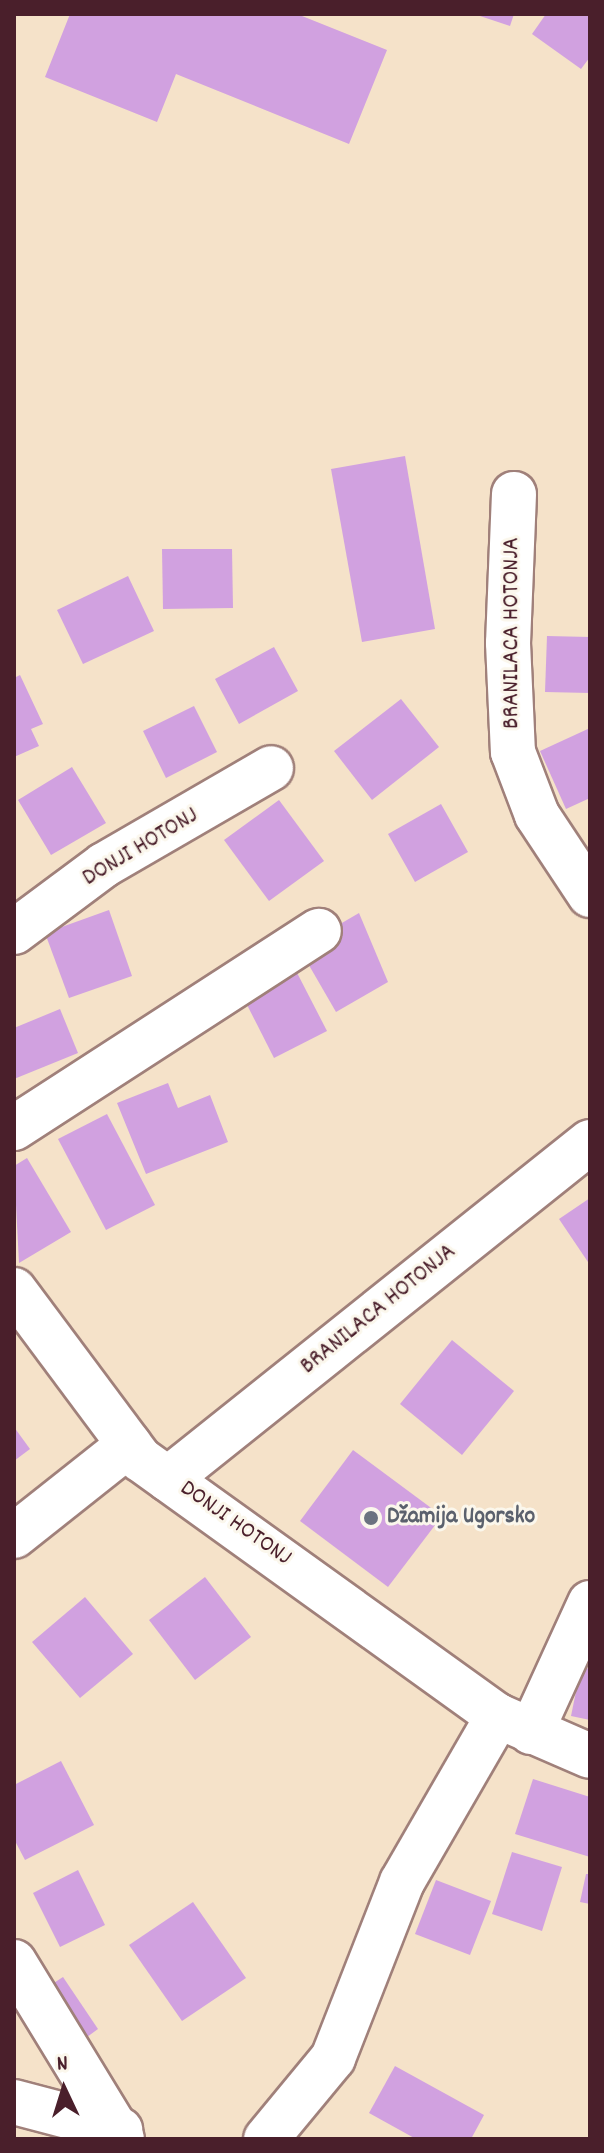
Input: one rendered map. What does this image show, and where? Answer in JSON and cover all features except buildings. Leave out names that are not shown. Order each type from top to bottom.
[{"type":"street","name":"BRANILACA HOTONJA","points":[[514,494],[508,643],[513,752],[537,815],[590,895]]},
{"type":"street","name":"DONJI HOTONJ","points":[[14,932],[104,865],[271,768]]},
{"type":"street","points":[[14,1128],[319,931]]},
{"type":"street","name":"BRANILACA HOTONJA","points":[[168,1479],[590,1142]]},
{"type":"street","name":"DONJI HOTONJ","points":[[14,1290],[129,1445],[168,1479],[515,1724],[590,1756]]},
{"type":"street","points":[[14,1536],[129,1445]]},
{"type":"street","points":[[266,2139],[333,2058],[402,1882],[515,1724],[590,1603]]},
{"type":"street","points":[[14,1962],[121,2134]]},
{"type":"street","points":[[14,2102],[121,2134]]},
{"type":"place","name":"Džamija Ugorsko","points":[[371,1518]]}]
